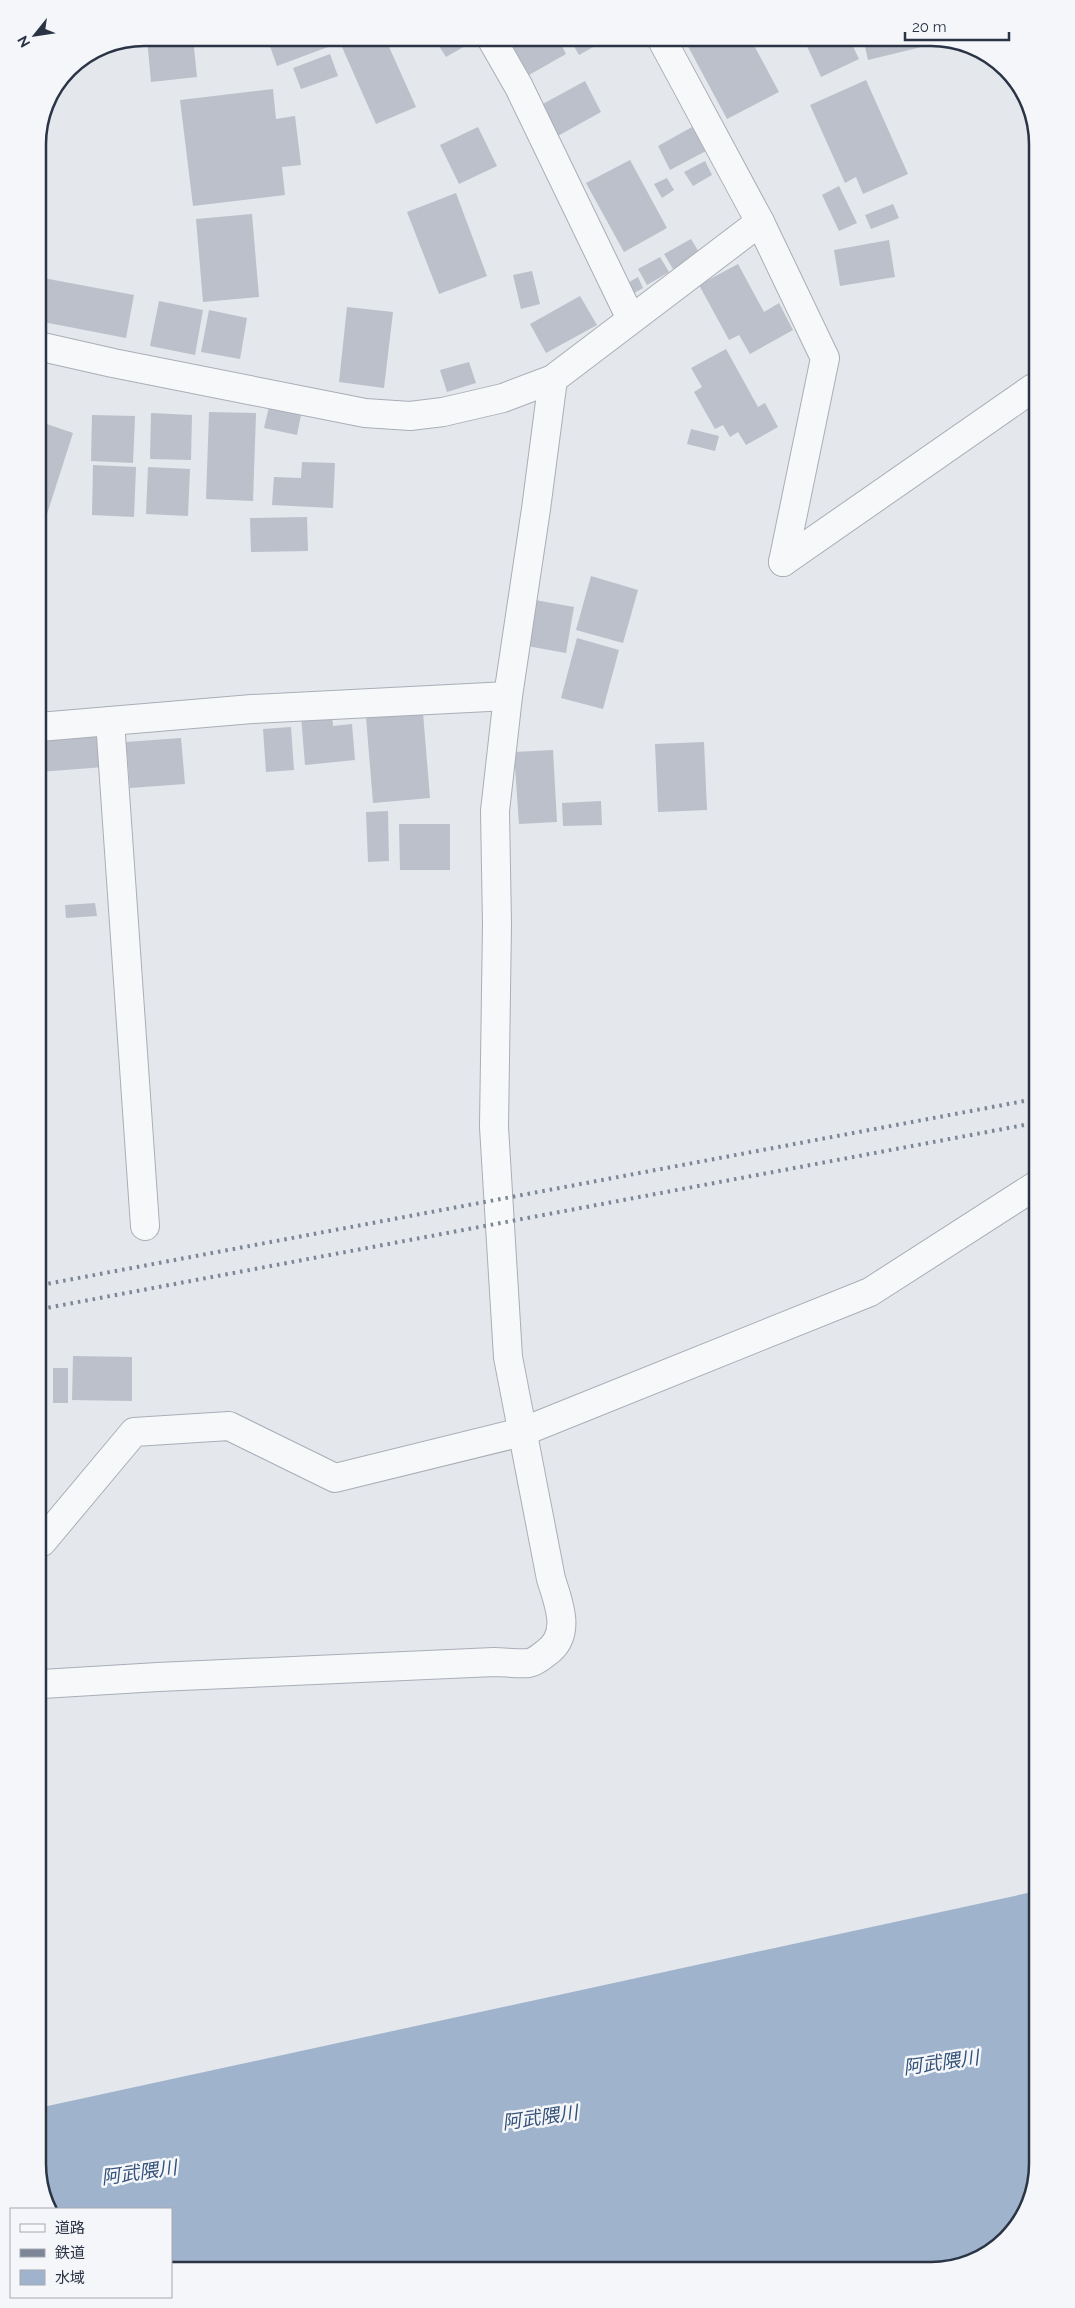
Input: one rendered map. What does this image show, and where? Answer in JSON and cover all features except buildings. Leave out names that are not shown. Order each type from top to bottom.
[{"type":"street","points":[[496,46],[519,87],[631,319]]},
{"type":"street","points":[[668,46],[760,222],[825,358],[783,562],[1029,390]]},
{"type":"street","points":[[46,348],[113,363],[366,413],[410,416],[442,412],[503,398],[552,379],[760,222]]},
{"type":"street","points":[[46,1684],[494,1662],[531,1663],[548,1652],[558,1641],[562,1626],[559,1603],[551,1579],[508,1357],[494,1127],[497,925],[495,811],[508,696],[536,509],[552,379]]},
{"type":"street","points":[[46,727],[319,705],[508,696]]},
{"type":"street","points":[[110,722],[145,1226]]},
{"type":"street","points":[[46,1537],[134,1432],[230,1426],[335,1478],[522,1432],[870,1292],[1029,1190]]},
{"type":"water","name":"阿武隈川","points":[[1029,1893],[1029,2170],[1027,2183],[1016,2213],[995,2237],[974,2252],[950,2260],[937,2262],[172,2262],[172,2208],[57,2208],[51,2195],[47,2176],[46,2106]]},
{"type":"railway","points":[[46,1284],[1029,1100]]},
{"type":"railway","points":[[46,1308],[1029,1124]]}]
